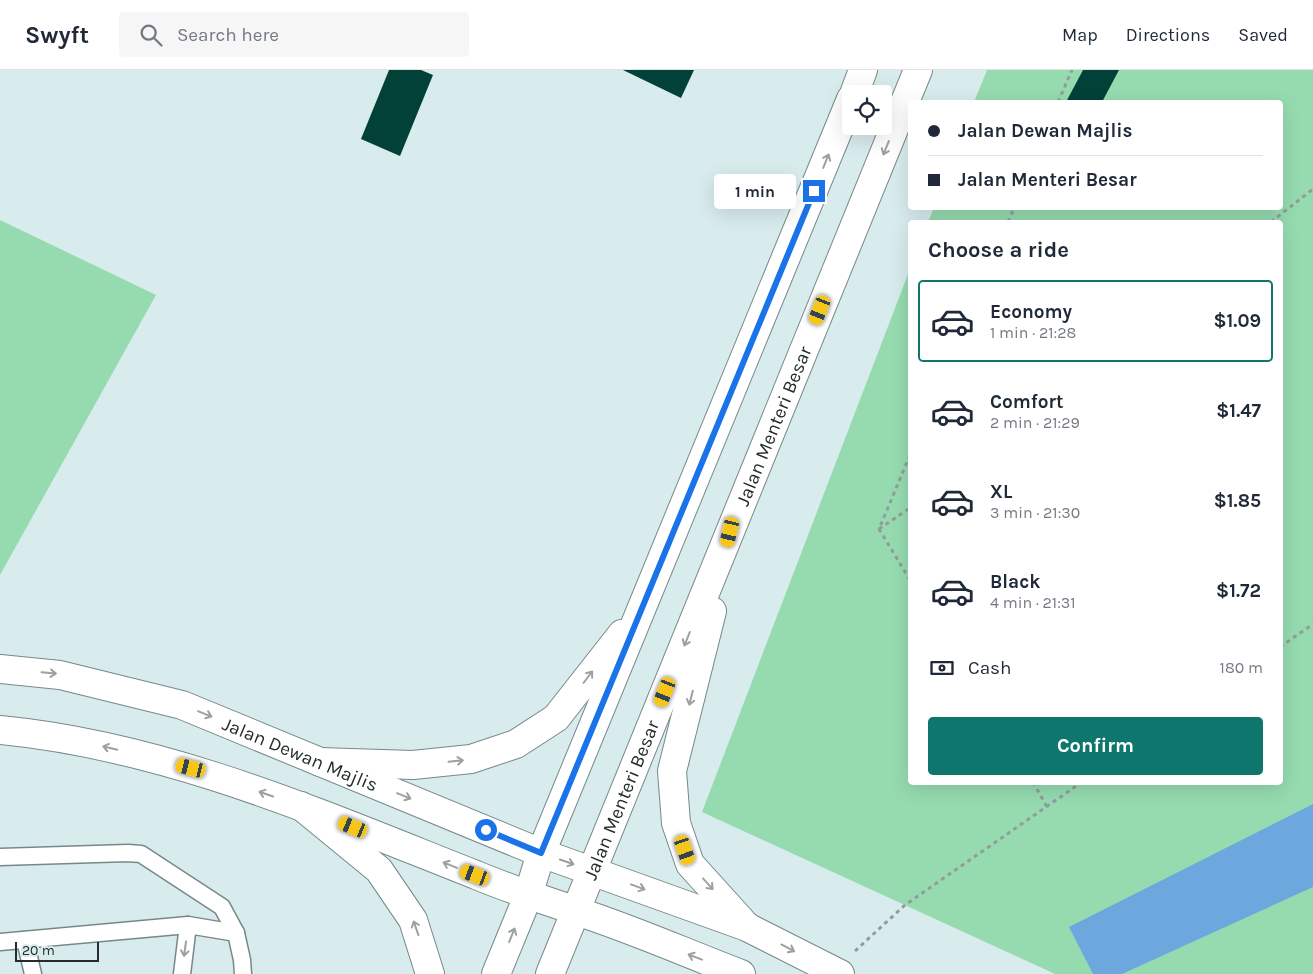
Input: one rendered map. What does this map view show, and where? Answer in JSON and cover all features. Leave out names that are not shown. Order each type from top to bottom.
[{"type":"main road","points":[[857,85],[863,70]]},
{"type":"main road","name":"Jalan Menteri Besar","points":[[550,974],[918,70]]},
{"type":"main road","points":[[496,974],[528,896],[541,853],[842,121]]},
{"type":"main road","points":[[730,532],[672,771],[676,823],[690,864],[747,927],[836,973]]},
{"type":"main road","points":[[320,762],[413,765],[471,759],[516,744],[556,718],[640,613]]},
{"type":"main road","name":"Jalan Dewan Majlis","points":[[0,669],[60,674],[182,704],[541,853],[747,927]]},
{"type":"main road","points":[[0,730],[35,733],[105,746],[191,768],[301,806],[528,896],[576,911],[741,974]]},
{"type":"main road","points":[[301,806],[379,870],[413,920],[430,974]]},
{"type":"lane","points":[[0,857],[128,852],[141,854],[222,907],[236,933],[243,974]]},
{"type":"lane","points":[[0,942],[188,925],[211,927],[236,933]]},
{"type":"lane","points":[[182,974],[188,925]]},
{"type":"lane","points":[[25,940],[33,974]]},
{"type":"path","points":[[1059,100],[1072,70]]},
{"type":"path","points":[[1274,220],[1313,189]]},
{"type":"path","points":[[879,529],[908,461]]},
{"type":"path","points":[[879,529],[908,509]]},
{"type":"path","points":[[879,529],[908,577]]},
{"type":"path","points":[[1283,644],[1313,624]]},
{"type":"path","points":[[1034,785],[1047,807]]},
{"type":"path","points":[[836,973],[904,905],[1078,785]]},
{"type":"green space","points":[[987,70],[1313,70],[1313,974],[1055,974],[702,812],[908,274],[908,785],[1283,785],[1283,220],[929,220],[933,210],[1283,210],[1283,100],[975,100]]},
{"type":"green space","points":[[0,220],[156,295],[0,575]]},
{"type":"water","points":[[1313,804],[1313,887],[1122,974],[1093,974],[1069,927]]},
{"type":"building","points":[[389,70],[421,70],[433,75],[400,156],[361,139]]},
{"type":"building","points":[[623,70],[694,70],[681,98]]},
{"type":"building","points":[[1083,70],[1119,70],[1103,100],[1067,100]]},
{"type":"route","points":[[486,830],[541,853],[814,191]]}]
